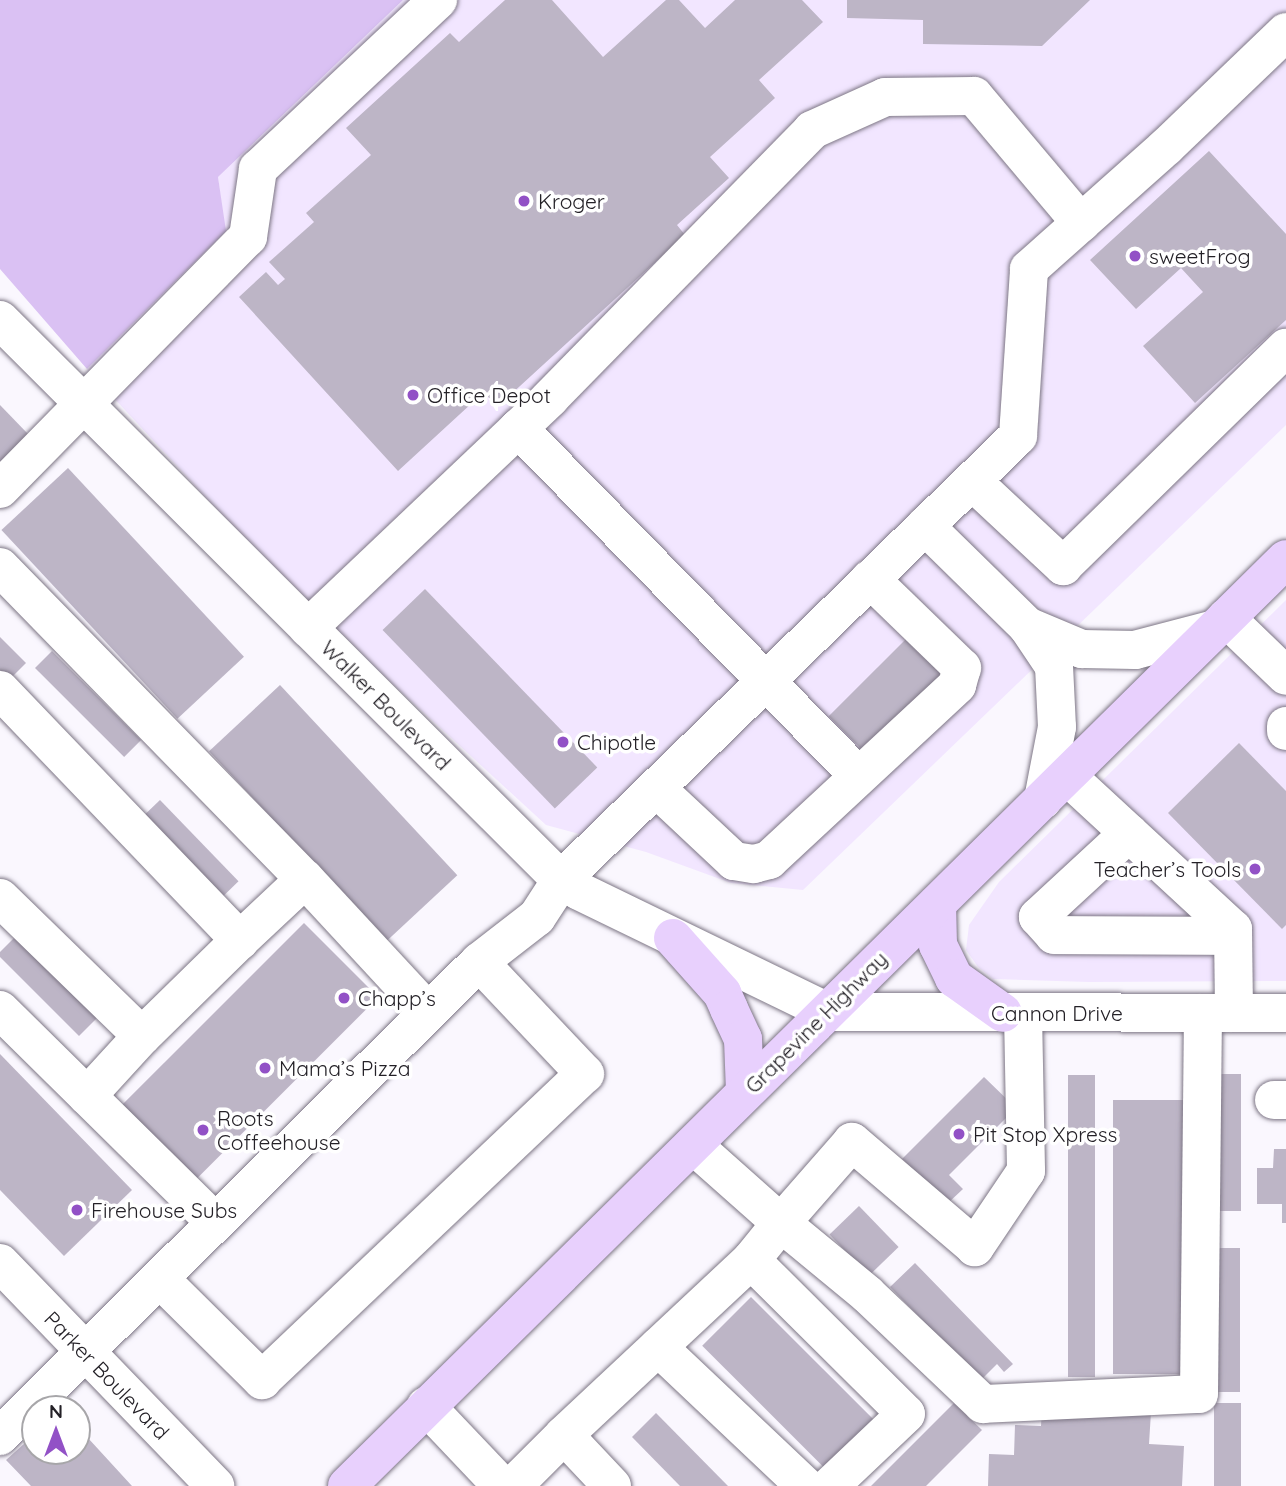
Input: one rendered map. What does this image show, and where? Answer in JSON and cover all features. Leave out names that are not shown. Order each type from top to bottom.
[{"type":"main road","name":"Grapevine Highway","points":[[347,1486],[1286,559]]},
{"type":"main road","points":[[937,904],[937,945],[954,978],[1013,1013]]},
{"type":"main road","points":[[673,938],[722,993],[743,1039],[745,1093]]},
{"type":"street","points":[[0,489],[248,237],[258,169],[438,0]]},
{"type":"street","points":[[0,1437],[479,962],[537,917],[561,880],[1018,436],[1030,270],[1166,147],[1286,32]]},
{"type":"street","points":[[308,628],[518,428],[812,130],[885,97],[974,96],[1081,223]]},
{"type":"street","name":"Walker Boulevard","points":[[0,320],[561,880],[673,938],[828,1012]]},
{"type":"street","points":[[972,481],[1063,566],[1286,348]]},
{"type":"street","points":[[518,428],[859,776]]},
{"type":"street","points":[[693,1145],[867,1294],[983,1404],[1199,1394],[1219,1013],[1233,929],[1129,833],[1055,788],[1057,727],[1054,666],[1027,626],[925,526]]},
{"type":"street","points":[[0,567],[304,879],[428,1012]]},
{"type":"street","points":[[656,788],[734,861],[754,864],[769,860],[957,685],[962,668],[870,579]]},
{"type":"street","points":[[1027,626],[1082,649],[1135,650],[1221,624],[1286,676]]},
{"type":"street","points":[[0,690],[240,940]]},
{"type":"street","points":[[1129,833],[1038,917],[1054,934],[1233,936]]},
{"type":"street","points":[[87,1096],[142,1036],[304,879]]},
{"type":"street","points":[[0,898],[142,1036]]},
{"type":"street","points":[[160,1279],[262,1380],[585,1074],[479,962]]},
{"type":"street","points":[[0,1010],[216,1223]]},
{"type":"street","name":"Cannon Drive","points":[[828,1012],[1286,1013]]},
{"type":"street","points":[[513,1486],[751,1260],[852,1142],[975,1247],[1026,1171],[1013,1013]]},
{"type":"street","points":[[751,1260],[906,1414],[831,1486]]},
{"type":"street","name":"Parker Boulevard","points":[[0,1264],[215,1486]]},
{"type":"street","points":[[658,1347],[805,1486]]},
{"type":"street","points":[[426,1406],[502,1486]]},
{"type":"street","points":[[564,1435],[612,1486]]},
{"type":"shaded area","points":[[0,0],[403,0],[218,177],[226,231],[87,369],[0,269]]},
{"type":"shaded area","points":[[403,0],[1286,0],[1286,425],[803,890],[731,883],[646,852],[546,825],[300,599],[87,369],[225,231],[218,177]]},
{"type":"shaded area","points":[[1286,600],[1286,981],[1089,982],[993,979],[978,967],[966,950],[969,925],[999,882]]},
{"type":"building","points":[[505,0],[552,0],[603,57],[666,0],[679,0],[705,28],[735,0],[802,0],[823,22],[759,80],[775,98],[710,157],[729,178],[677,225],[685,235],[497,407],[484,392],[398,471],[239,297],[266,272],[278,285],[285,279],[269,262],[314,222],[306,213],[371,155],[346,128],[450,33],[459,42]]},
{"type":"building","points":[[847,0],[1090,0],[1042,46],[923,44],[923,20],[847,18]]},
{"type":"building","points":[[1209,151],[1286,234],[1286,320],[1195,403],[1143,346],[1203,292],[1181,268],[1136,309],[1090,260]]},
{"type":"building","points":[[0,405],[29,435],[0,463]]},
{"type":"building","points":[[68,468],[244,657],[177,719],[1,530]]},
{"type":"building","points":[[425,589],[597,767],[555,808],[383,630]]},
{"type":"building","points":[[910,635],[949,674],[868,755],[829,716]]},
{"type":"building","points":[[0,637],[26,663],[10,679],[0,670]]},
{"type":"building","points":[[52,651],[141,740],[124,757],[35,668]]},
{"type":"building","points":[[280,685],[457,875],[386,941],[209,751]]},
{"type":"building","name":"Teacher’s Tools","points":[[1239,743],[1286,791],[1286,925],[1282,929],[1168,813]]},
{"type":"building","points":[[160,800],[238,881],[221,899],[142,817]]},
{"type":"building","points":[[304,923],[378,997],[194,1182],[119,1108]]},
{"type":"building","points":[[15,937],[97,1018],[79,1036],[0,957],[0,952]]},
{"type":"building","points":[[0,1054],[132,1190],[64,1256],[0,1190]]},
{"type":"building","points":[[1213,1074],[1241,1074],[1241,1211],[1213,1211]]},
{"type":"building","points":[[1068,1075],[1095,1075],[1095,1377],[1068,1377]]},
{"type":"building","name":"Pit Stop Xpress","points":[[984,1077],[1016,1108],[949,1175],[963,1189],[947,1204],[902,1159]]},
{"type":"building","points":[[1113,1100],[1184,1100],[1184,1374],[1113,1374]]},
{"type":"building","points":[[1274,1149],[1286,1149],[1286,1223],[1282,1223],[1282,1204],[1257,1204],[1257,1168],[1273,1168]]},
{"type":"building","points":[[859,1206],[899,1247],[869,1275],[830,1234]]},
{"type":"building","points":[[1214,1248],[1240,1248],[1240,1392],[1214,1392]]},
{"type":"building","points":[[915,1263],[1013,1364],[1004,1372],[997,1364],[981,1380],[890,1287]]},
{"type":"building","points":[[751,1297],[882,1428],[833,1477],[702,1346]]},
{"type":"building","points":[[954,1403],[982,1430],[926,1486],[871,1486]]},
{"type":"building","points":[[1214,1403],[1241,1403],[1241,1486],[1214,1486]]},
{"type":"building","points":[[1042,1407],[1151,1412],[1149,1444],[1184,1446],[1182,1486],[988,1486],[989,1454],[1014,1455],[1015,1425],[1041,1426]]},
{"type":"building","points":[[656,1413],[728,1486],[680,1486],[632,1437]]},
{"type":"building","points":[[91,1441],[132,1486],[31,1486],[6,1460],[21,1447],[21,1465],[91,1465]]},
{"type":"place","name":"Kroger","points":[[524,201]]},
{"type":"place","name":"sweetFrog","points":[[1135,256]]},
{"type":"place","name":"Office Depot","points":[[413,395]]},
{"type":"place","name":"Chipotle","points":[[563,742]]},
{"type":"place","name":"Teacher’s Tools","points":[[1255,869]]},
{"type":"place","name":"Chapp’s","points":[[344,998]]},
{"type":"place","name":"Mama’s Pizza","points":[[265,1068]]},
{"type":"place","name":"Roots Coffeehouse","points":[[203,1130]]},
{"type":"place","name":"Pit Stop Xpress","points":[[959,1134]]},
{"type":"place","name":"Firehouse Subs","points":[[77,1210]]}]
